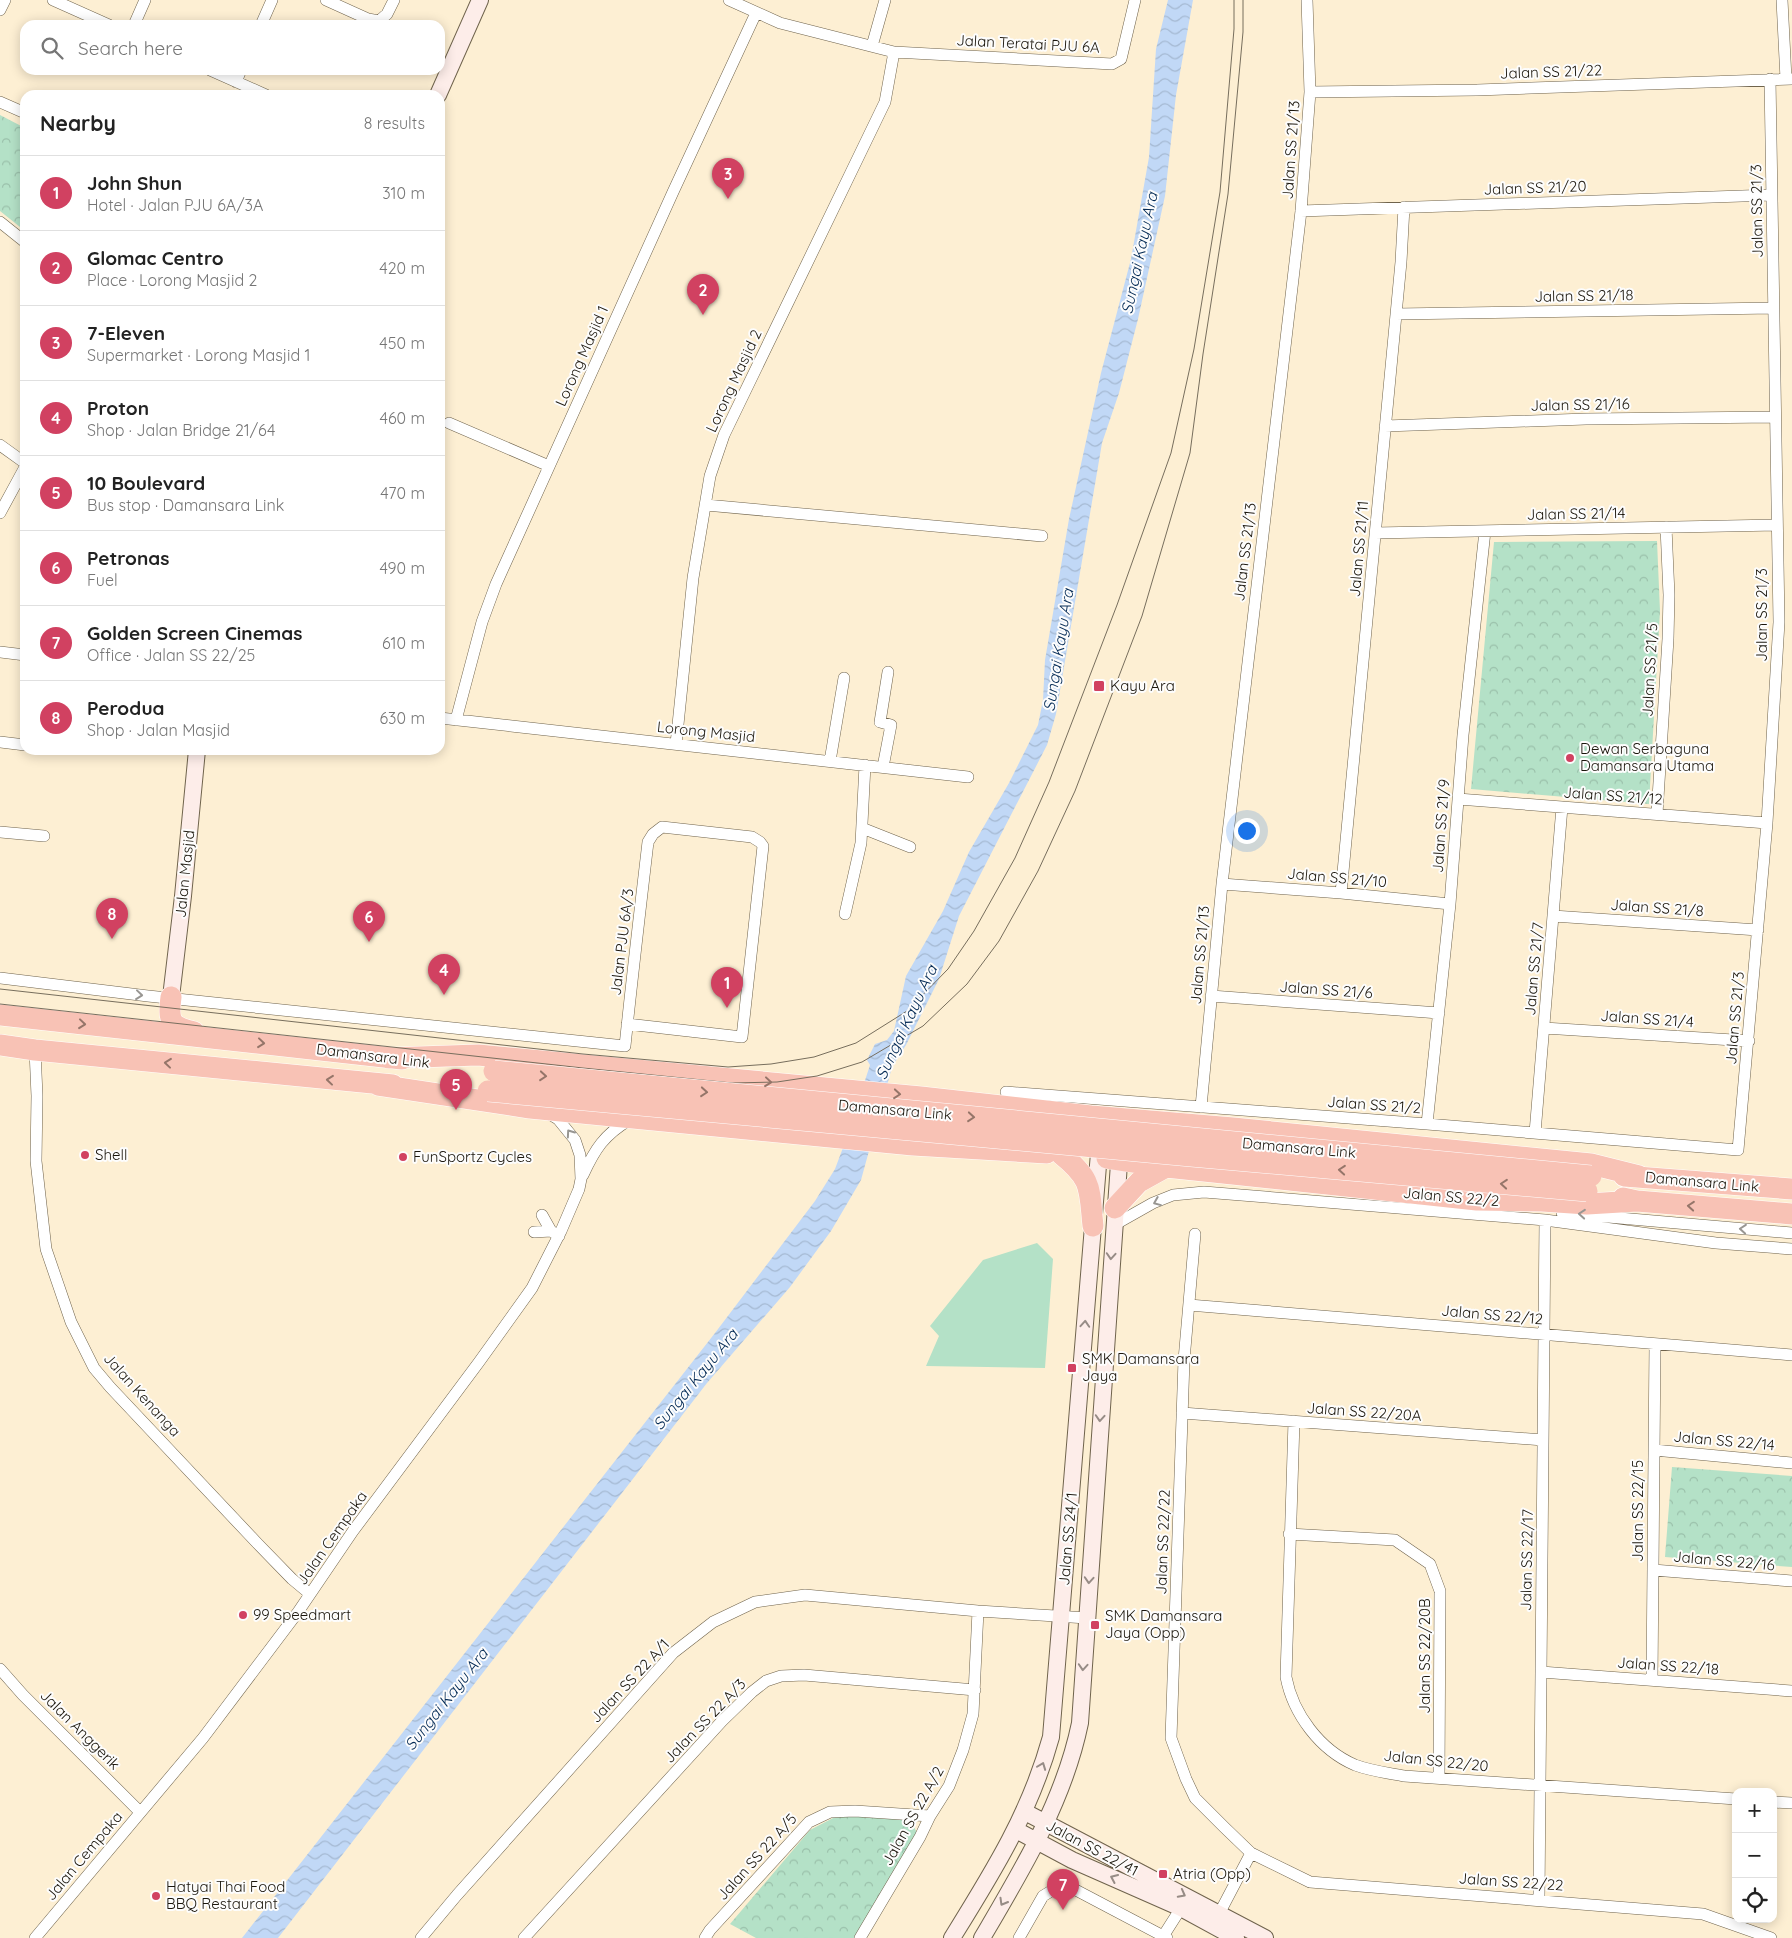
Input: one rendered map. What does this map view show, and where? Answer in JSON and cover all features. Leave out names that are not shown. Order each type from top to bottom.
[{"type":"highway","points":[[170,997],[169,1010],[172,1020],[178,1028],[228,1040]]},
{"type":"highway","name":"Damansara Link","points":[[0,1015],[389,1058],[491,1081],[1191,1156],[1589,1184],[1639,1176],[1710,1184],[1792,1189]]},
{"type":"highway","name":"Damansara Link","points":[[0,1044],[35,1050],[378,1085],[491,1081]]},
{"type":"highway","points":[[389,1058],[478,1055],[922,1096],[1041,1111],[1591,1164],[1639,1176]]},
{"type":"highway","points":[[378,1085],[530,1108],[913,1145],[1062,1154],[1477,1200],[1587,1204],[1637,1201]]},
{"type":"highway","points":[[1027,1151],[1044,1145],[1052,1132],[1048,1116],[1041,1111]]},
{"type":"highway","points":[[1230,1173],[1207,1160],[1204,1147],[1207,1138],[1211,1134],[1219,1130],[1233,1128]]},
{"type":"highway","points":[[1062,1154],[1085,1177],[1089,1189],[1093,1226]]},
{"type":"highway","points":[[1114,1217],[1127,1193],[1138,1182],[1166,1167]]},
{"type":"highway","name":"Damansara Link","points":[[1589,1184],[1637,1201],[1792,1214]]},
{"type":"main road","points":[[440,90],[480,0]]},
{"type":"main road","name":"Jalan Masjid","points":[[170,997],[183,896],[197,755]]},
{"type":"main road","name":"Jalan SS 24/1","points":[[982,1938],[1038,1841],[1070,1763],[1080,1723],[1114,1217],[1109,1159],[1112,1118]]},
{"type":"main road","name":"Jalan SS 24/1","points":[[952,1938],[991,1875],[1025,1812],[1052,1737],[1093,1226],[1109,1159]]},
{"type":"main road","name":"Jalan SS 22/41","points":[[1025,1812],[1265,1938]]},
{"type":"main road","name":"Jalan SS 22/41","points":[[1016,1830],[1072,1860],[1181,1908],[1236,1938]]},
{"type":"main road","points":[[1024,1867],[1037,1859],[1057,1856],[1072,1860]]},
{"type":"street","points":[[0,10],[5,0]]},
{"type":"street","points":[[53,0],[98,20]]},
{"type":"street","points":[[136,20],[145,0]]},
{"type":"street","points":[[263,20],[272,0]]},
{"type":"street","points":[[326,0],[368,18],[379,20],[387,14],[394,0]]},
{"type":"street","name":"Jalan Teratai PJU 6A","points":[[729,0],[780,23],[894,52],[1112,64],[1121,59],[1135,0]]},
{"type":"street","points":[[872,46],[885,0]]},
{"type":"street","name":"Jalan SS 21/13","points":[[1201,1107],[1222,884],[1301,211],[1310,92],[1306,0]]},
{"type":"street","points":[[1782,0],[1789,79]]},
{"type":"street","name":"Lorong Masjid 1","points":[[456,720],[482,622],[496,584],[756,13]]},
{"type":"street","name":"Lorong Masjid 2","points":[[676,744],[694,578],[710,476],[724,436],[885,102],[894,52]]},
{"type":"street","points":[[221,75],[254,90]]},
{"type":"street","points":[[236,82],[239,75]]},
{"type":"street","name":"Jalan SS 21/3","points":[[1738,1150],[1767,823],[1779,622],[1770,79]]},
{"type":"street","name":"Jalan SS 21/22","points":[[1310,92],[1482,90],[1789,79]]},
{"type":"street","points":[[0,102],[20,111]]},
{"type":"street","name":"Jalan SS 21/20","points":[[1301,211],[1771,195]]},
{"type":"street","name":"Jalan SS 21/11","points":[[1341,893],[1396,314],[1404,207]]},
{"type":"street","points":[[0,222],[20,238]]},
{"type":"street","name":"Jalan SS 21/18","points":[[1396,314],[1774,308]]},
{"type":"street","name":"Jalan SS 21/16","points":[[1385,426],[1586,419],[1775,417]]},
{"type":"street","points":[[449,423],[549,466]]},
{"type":"street","points":[[0,445],[20,459]]},
{"type":"street","points":[[0,512],[20,476]]},
{"type":"street","points":[[706,505],[1042,536]]},
{"type":"street","name":"Jalan SS 21/14","points":[[1375,533],[1777,525]]},
{"type":"street","name":"Jalan SS 21/5","points":[[1657,814],[1668,639],[1669,595],[1666,527]]},
{"type":"street","name":"Jalan SS 21/9","points":[[1427,1124],[1450,904],[1463,735],[1485,531]]},
{"type":"street","points":[[0,652],[20,654]]},
{"type":"street","points":[[883,767],[890,725],[880,722],[888,672]]},
{"type":"street","points":[[830,761],[844,678]]},
{"type":"street","name":"Lorong Masjid","points":[[445,719],[968,777]]},
{"type":"street","points":[[0,742],[20,744]]},
{"type":"street","points":[[845,914],[861,843],[865,765]]},
{"type":"street","name":"Jalan SS 21/12","points":[[1458,799],[1767,823]]},
{"type":"street","name":"Jalan SS 21/7","points":[[1536,1134],[1562,807]]},
{"type":"street","name":"Jalan PJU 6A/3","points":[[170,997],[625,1046],[627,1024],[648,842],[653,834],[662,827],[752,837],[760,842],[762,846],[742,1037],[627,1024]]},
{"type":"street","points":[[862,828],[910,847]]},
{"type":"street","points":[[0,832],[44,836]]},
{"type":"street","name":"Jalan SS 21/10","points":[[1222,884],[1450,904]]},
{"type":"street","name":"Jalan SS 21/8","points":[[1554,916],[1758,930]]},
{"type":"street","points":[[0,978],[170,997]]},
{"type":"street","name":"Jalan SS 21/6","points":[[1211,996],[1439,1013]]},
{"type":"street","name":"Jalan SS 21/4","points":[[1544,1028],[1748,1041]]},
{"type":"street","name":"Jalan Kenanga","points":[[35,1050],[37,1096],[36,1161],[42,1203],[42,1227],[46,1249],[70,1322],[94,1368],[110,1387],[257,1543],[292,1579],[310,1594]]},
{"type":"street","name":"Jalan SS 21/2","points":[[1006,1092],[1738,1150]]},
{"type":"street","name":"Jalan Cempaka","points":[[34,1938],[203,1738],[298,1612],[354,1531],[532,1288],[555,1234],[580,1189],[581,1179],[580,1155],[575,1140],[566,1127],[550,1114],[530,1108]]},
{"type":"street","name":"Jalan Cempaka","points":[[581,1179],[593,1152],[615,1130],[632,1118]]},
{"type":"street","name":"Jalan SS 22/2","points":[[1114,1217],[1173,1196],[1204,1192],[1546,1220],[1716,1243],[1792,1249]]},
{"type":"street","points":[[1477,1200],[1540,1211],[1792,1233]]},
{"type":"street","points":[[542,1214],[555,1234]]},
{"type":"street","name":"Jalan SS 22/17","points":[[1539,1899],[1546,1220]]},
{"type":"street","points":[[534,1232],[555,1234]]},
{"type":"street","name":"Jalan SS 22/22","points":[[1196,1234],[1182,1413],[1171,1738],[1186,1779],[1196,1798],[1251,1853],[1310,1882],[1539,1899],[1703,1914],[1771,1938]]},
{"type":"street","name":"Jalan SS 22/12","points":[[1189,1305],[1792,1355]]},
{"type":"street","name":"Jalan SS 22/15","points":[[1652,1679],[1655,1344]]},
{"type":"street","name":"Jalan SS 22/20A","points":[[1182,1413],[1543,1440]]},
{"type":"street","name":"Jalan SS 22/20","points":[[1294,1422],[1286,1676],[1289,1691],[1300,1713],[1326,1747],[1341,1758],[1357,1765],[1404,1776],[1732,1799]]},
{"type":"street","name":"Jalan SS 22/14","points":[[1654,1450],[1792,1463]]},
{"type":"street","name":"Jalan SS 22/20B","points":[[1289,1534],[1395,1540],[1430,1564],[1440,1591],[1440,1778]]},
{"type":"street","name":"Jalan SS 22/16","points":[[1653,1570],[1792,1581]]},
{"type":"street","name":"Jalan SS 22 A/1","points":[[421,1938],[673,1653],[713,1622],[755,1602],[806,1594],[978,1611],[1087,1618]]},
{"type":"street","name":"Jalan SS 22 A/2","points":[[860,1938],[949,1786],[963,1750],[973,1714],[978,1611]]},
{"type":"street","name":"Jalan Anggerik","points":[[0,1669],[23,1695],[140,1812]]},
{"type":"street","name":"Jalan SS 22/18","points":[[1541,1672],[1792,1691]]},
{"type":"street","name":"Jalan SS 22 A/3","points":[[524,1938],[722,1721],[766,1680],[781,1676],[804,1674],[975,1690]]},
{"type":"street","points":[[1777,1802],[1792,1804]]},
{"type":"street","name":"Jalan SS 22 A/5","points":[[705,1938],[710,1930],[809,1822],[830,1812],[855,1811],[930,1816]]},
{"type":"street","points":[[1219,1914],[1251,1853]]},
{"type":"street","points":[[1019,1938],[1043,1896],[1056,1888],[1072,1888],[1164,1937],[1181,1908]]},
{"type":"green space","points":[[0,115],[20,125],[20,227],[0,211]]},
{"type":"green space","points":[[1657,541],[1660,611],[1649,804],[1471,789],[1494,542]]},
{"type":"green space","points":[[1037,1243],[1053,1259],[1045,1368],[926,1366],[939,1336],[930,1326],[983,1260]]},
{"type":"green space","points":[[1672,1467],[1792,1476],[1792,1567],[1665,1557]]},
{"type":"green space","points":[[901,1815],[913,1824],[918,1836],[858,1938],[756,1938],[730,1924],[810,1830],[835,1817]]},
{"type":"water","name":"Sungai Kayu Ara","points":[[1168,0],[1193,0],[1176,95],[1165,196],[1138,319],[1119,393],[1102,443],[1056,714],[1047,745],[959,916],[939,979],[906,1045],[892,1067],[861,1180],[831,1231],[790,1287],[707,1383],[278,1938],[242,1938],[715,1333],[815,1201],[835,1169],[870,1065],[867,1060],[875,1044],[887,1040],[894,1031],[906,976],[943,911],[969,852],[1009,783],[1038,725],[1043,700],[1045,660],[1069,519],[1101,373],[1131,259],[1149,157],[1156,49]]},
{"type":"tram line","points":[[0,989],[583,1054],[728,1067],[771,1064],[814,1057],[856,1043],[907,1011],[948,969],[974,931],[1015,858],[1049,782],[1117,605],[1171,453],[1194,349],[1220,192],[1234,29],[1234,0]]},
{"type":"tram line","points":[[0,1004],[732,1083],[777,1082],[817,1076],[862,1062],[923,1026],[967,984],[999,941],[1038,871],[1075,791],[1142,616],[1190,453],[1203,354],[1228,194],[1243,32],[1243,0]]},
{"type":"place","name":"7-Eleven","points":[[728,199]]},
{"type":"place","name":"Glomac Centro","points":[[703,315]]},
{"type":"place","name":"Kayu Ara","points":[[1099,686]]},
{"type":"place","name":"Dewan Serbaguna Damansara Utama","points":[[1570,758]]},
{"type":"place","name":"Perodua","points":[[112,939]]},
{"type":"place","name":"Petronas","points":[[369,942]]},
{"type":"place","name":"Proton","points":[[444,995]]},
{"type":"place","name":"John Shun","points":[[727,1008]]},
{"type":"place","name":"10 Boulevard","points":[[456,1110]]},
{"type":"place","name":"Shell","points":[[85,1155]]},
{"type":"place","name":"FunSportz Cycles","points":[[403,1157]]},
{"type":"place","name":"SMK Damansara Jaya","points":[[1072,1368]]},
{"type":"place","name":"99 Speedmart","points":[[243,1615]]},
{"type":"place","name":"SMK Damansara Jaya (Opp)","points":[[1095,1625]]},
{"type":"place","name":"Atria (Opp)","points":[[1163,1874]]},
{"type":"place","name":"Hatyai Thai Food BBQ Restaurant","points":[[156,1896]]},
{"type":"place","name":"Golden Screen Cinemas","points":[[1063,1910]]}]
